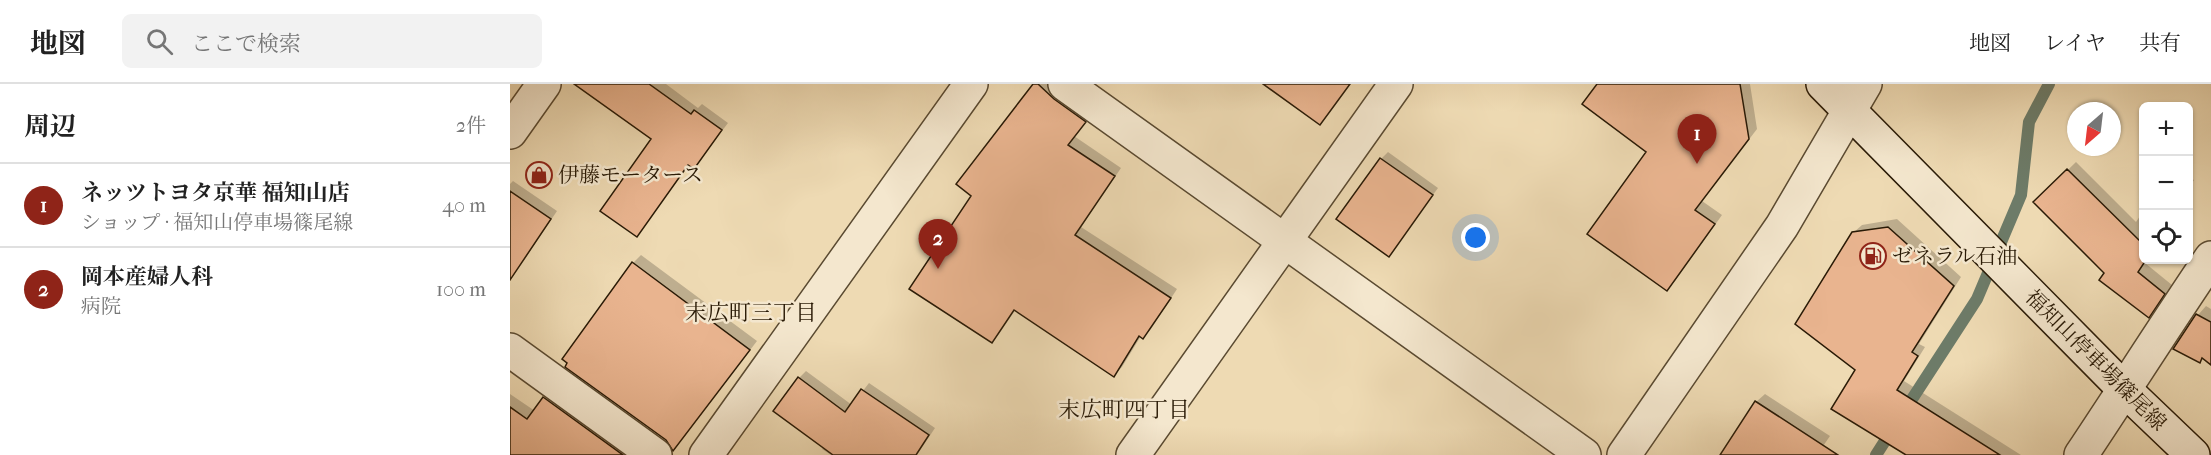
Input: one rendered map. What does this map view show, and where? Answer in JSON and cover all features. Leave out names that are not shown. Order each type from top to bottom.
[{"type":"street","points":[[510,132],[544,84]]},
{"type":"street","points":[[706,455],[971,84]]},
{"type":"street","points":[[1065,84],[1584,455]]},
{"type":"street","points":[[1133,455],[1396,84]]},
{"type":"street","name":"福知山停車場篠尾線","points":[[1823,84],[1857,98],[2125,390],[2193,455]]},
{"type":"street","points":[[1624,455],[1782,226],[1857,98]]},
{"type":"street","points":[[2081,455],[2125,390],[2145,354],[2211,258]]},
{"type":"street","points":[[510,350],[655,455]]},
{"type":"building","points":[[574,84],[649,84],[691,114],[694,110],[722,130],[694,169],[688,165],[637,237],[600,211],[651,139]]},
{"type":"building","points":[[1033,84],[1038,84],[1054,99],[1086,122],[1068,145],[1115,176],[1075,235],[1171,298],[1143,339],[1139,336],[1114,377],[1014,310],[992,343],[909,289],[971,196],[956,184]]},
{"type":"building","points":[[1263,84],[1350,84],[1320,125]]},
{"type":"building","points":[[1597,84],[1740,84],[1749,139],[1695,210],[1715,224],[1667,291],[1587,234],[1646,152],[1582,104]]},
{"type":"building","points":[[1380,158],[1433,195],[1389,257],[1336,219]]},
{"type":"building","points":[[2067,169],[2139,240],[2139,264],[2143,264],[2138,272],[2165,294],[2149,318],[2099,280],[2104,273],[2033,202]]},
{"type":"building","points":[[510,191],[551,219],[510,280]]},
{"type":"building","points":[[1888,227],[1954,286],[1912,352],[1918,356],[1897,390],[2000,455],[1906,455],[1831,409],[1855,370],[1795,324],[1852,232]]},
{"type":"building","points":[[632,262],[750,350],[673,451],[666,440],[565,367],[567,363],[562,359]]},
{"type":"building","points":[[2196,314],[2211,322],[2211,365],[2202,358],[2200,363],[2173,349]]},
{"type":"building","points":[[798,377],[845,412],[861,389],[929,435],[916,455],[833,455],[773,411]]},
{"type":"building","points":[[543,397],[623,455],[510,455],[510,407],[527,419]]},
{"type":"building","points":[[1755,401],[1838,455],[1720,455]]},
{"type":"waterway","points":[[1903,413],[1977,299],[2021,195],[2029,122],[2049,84]]},
{"type":"waterway","points":[[1876,455],[1892,430]]},
{"type":"place","name":"ネッツトヨタ京華 福知山店","points":[[1697,164]]},
{"type":"place","name":"伊藤モータース","points":[[539,175]]},
{"type":"place","name":"ゼネラル石油","points":[[1873,256]]},
{"type":"place","name":"岡本産婦人科","points":[[938,269]]},
{"type":"district","name":"末広町三丁目","points":[[751,312]]},
{"type":"district","name":"末広町四丁目","points":[[1124,409]]}]
